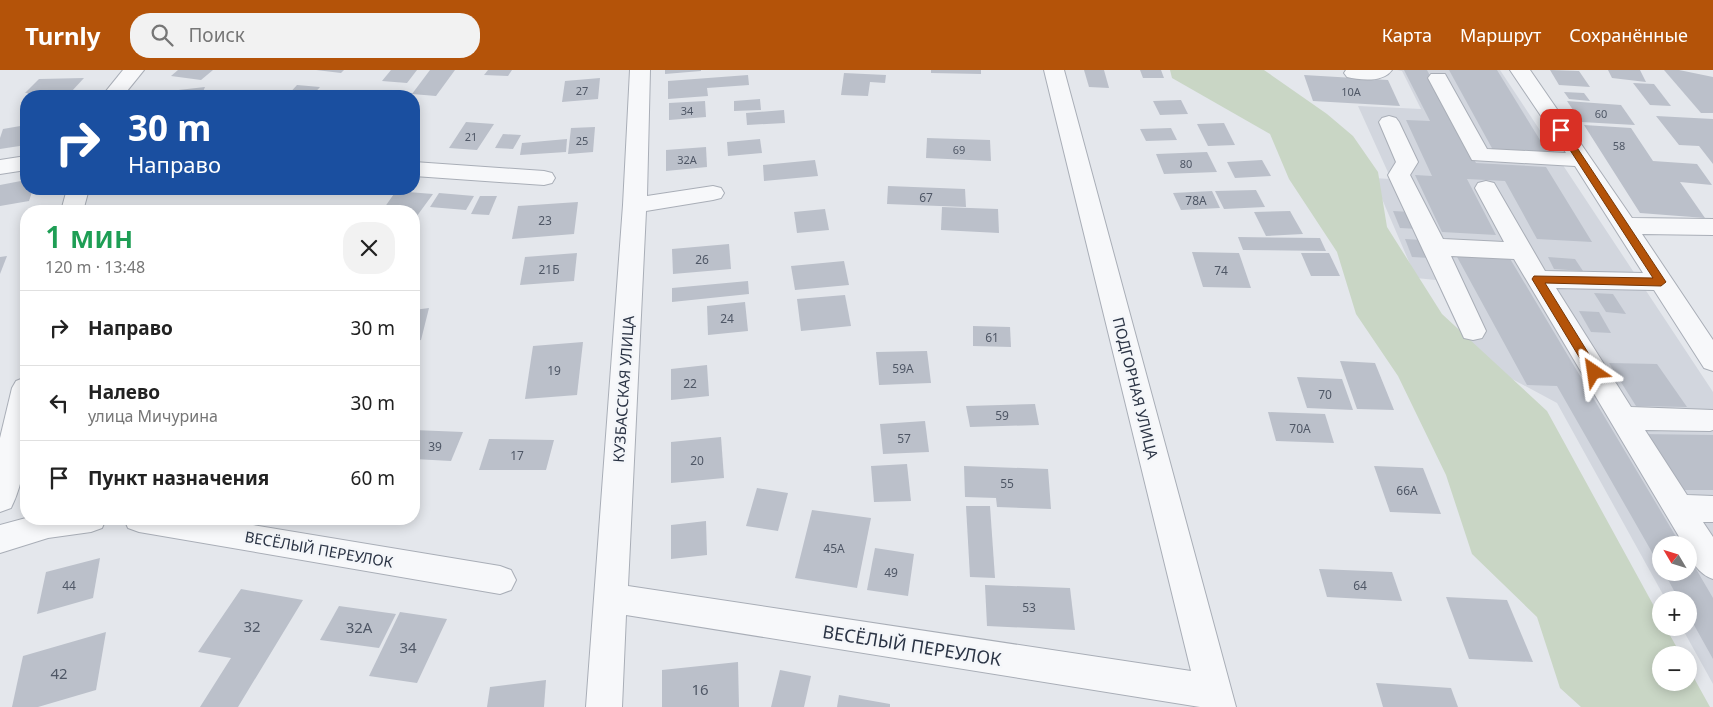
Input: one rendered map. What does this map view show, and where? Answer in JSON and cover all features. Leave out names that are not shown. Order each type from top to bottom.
[{"type":"street","points":[[117,90],[134,70]]},
{"type":"street","name":"КУЗБАССКАЯ УЛИЦА","points":[[604,707],[635,205],[640,70]]},
{"type":"street","name":"ПОДГОРНАЯ УЛИЦА","points":[[1054,70],[1216,699]]},
{"type":"street","points":[[1354,73],[1370,74],[1382,70]]},
{"type":"street","points":[[1520,70],[1582,160],[1713,361]]},
{"type":"street","points":[[1438,78],[1480,154],[1582,160]]},
{"type":"street","points":[[1390,122],[1407,162],[1399,174],[1435,246],[1473,331]]},
{"type":"street","points":[[0,167],[20,164]]},
{"type":"street","points":[[420,169],[544,178]]},
{"type":"street","points":[[1486,188],[1520,251],[1713,565]]},
{"type":"street","points":[[635,205],[713,192]]},
{"type":"street","points":[[1624,226],[1713,227]]},
{"type":"street","points":[[1435,246],[1520,251]]},
{"type":"street","points":[[1538,279],[1661,282]]},
{"type":"street","points":[[0,499],[4,462],[20,408]]},
{"type":"street","points":[[1623,418],[1710,420]]},
{"type":"street","points":[[1678,508],[1713,509]]},
{"type":"street","points":[[0,539],[48,525]]},
{"type":"street","name":"ВЕСЁЛЫЙ ПЕРЕУЛОК","points":[[174,525],[500,580]]},
{"type":"street","name":"ВЕСЁЛЫЙ ПЕРЕУЛОК","points":[[610,598],[1216,699]]},
{"type":"shaded area","points":[[1397,70],[1500,70],[1713,392],[1713,684],[1697,655],[1697,646],[1692,646],[1686,636],[1697,636],[1697,591],[1661,591],[1655,581],[1698,581],[1698,536],[1652,536],[1652,575],[1557,403],[1471,357],[1436,280],[1416,278],[1373,178],[1391,179],[1358,106],[1421,109],[1402,71]]},
{"type":"green space","points":[[1170,70],[1264,70],[1327,114],[1353,136],[1378,172],[1387,227],[1442,314],[1547,411],[1652,603],[1652,636],[1670,636],[1676,646],[1652,646],[1652,691],[1697,691],[1697,683],[1710,707],[1581,707],[1560,688],[1537,617],[1472,554],[1446,475],[1398,376],[1356,314],[1337,252],[1289,179],[1270,134],[1172,78]]},
{"type":"building","points":[[178,70],[213,70],[201,80],[171,76]]},
{"type":"building","points":[[316,70],[344,70],[341,73]]},
{"type":"building","points":[[391,70],[417,70],[407,83],[382,81]]},
{"type":"building","points":[[430,70],[455,70],[436,96],[420,95],[420,90],[415,90]]},
{"type":"building","points":[[488,70],[512,70],[508,76],[484,75]]},
{"type":"building","points":[[665,70],[701,70],[701,71],[665,74]]},
{"type":"building","points":[[931,70],[981,70],[981,74],[931,73]]},
{"type":"building","points":[[1084,70],[1104,70],[1109,88],[1089,87]]},
{"type":"building","points":[[1140,70],[1161,70],[1164,78],[1143,78]]},
{"type":"building","points":[[1404,70],[1427,70],[1476,163],[1546,167],[1592,242],[1537,239],[1505,181],[1467,179],[1496,235],[1442,232],[1415,175],[1432,176],[1406,120],[1430,121]]},
{"type":"building","points":[[1449,70],[1497,70],[1548,153],[1493,150]]},
{"type":"building","points":[[1550,70],[1579,71],[1590,87],[1559,85]]},
{"type":"building","points":[[1608,70],[1640,70],[1646,82],[1612,78]]},
{"type":"building","points":[[1664,70],[1679,70],[1713,77],[1713,113],[1701,113]]},
{"type":"building","points":[[844,73],[886,75],[885,83],[870,82],[868,96],[841,95]]},
{"type":"building","points":[[748,75],[749,85],[707,88],[708,96],[668,99],[668,81]]},
{"type":"building","points":[[1304,75],[1388,80],[1400,106],[1313,101]]},
{"type":"building","points":[[84,78],[73,90],[28,90],[39,79]]},
{"type":"building","points":[[600,78],[598,99],[562,102],[565,81]]},
{"type":"building","points":[[1633,83],[1654,84],[1671,106],[1650,105]]},
{"type":"building","points":[[297,85],[320,87],[317,90],[292,90]]},
{"type":"building","points":[[205,87],[204,90],[178,90]]},
{"type":"building","points":[[1564,92],[1584,93],[1590,101],[1569,99]]},
{"type":"building","points":[[760,99],[761,110],[734,111],[734,101]]},
{"type":"building","points":[[1181,100],[1188,114],[1160,115],[1153,101]]},
{"type":"building","points":[[705,101],[706,117],[669,120],[669,103]]},
{"type":"building","points":[[1567,101],[1621,105],[1635,125],[1581,122]]},
{"type":"building","points":[[784,110],[785,123],[747,125],[746,113]]},
{"type":"building","points":[[1656,116],[1713,119],[1713,164],[1699,146],[1679,145]]},
{"type":"building","points":[[466,122],[494,124],[477,150],[449,148]]},
{"type":"building","points":[[1224,123],[1235,145],[1208,146],[1197,124]]},
{"type":"building","points":[[1584,125],[1631,128],[1653,161],[1697,164],[1712,185],[1680,182],[1705,218],[1640,213]]},
{"type":"building","points":[[20,126],[20,146],[0,149],[0,138],[3,129]]},
{"type":"building","points":[[595,127],[593,152],[568,154],[571,128]]},
{"type":"building","points":[[1171,128],[1177,140],[1146,141],[1140,129]]},
{"type":"building","points":[[503,134],[521,135],[513,149],[495,148]]},
{"type":"building","points":[[927,138],[990,140],[991,161],[926,158]]},
{"type":"building","points":[[567,139],[566,152],[520,155],[522,143]]},
{"type":"building","points":[[760,139],[762,153],[728,156],[727,142]]},
{"type":"building","points":[[706,147],[707,167],[666,171],[666,150]]},
{"type":"building","points":[[1207,152],[1217,172],[1164,174],[1156,154]]},
{"type":"building","points":[[815,160],[818,176],[764,181],[763,165]]},
{"type":"building","points":[[1262,160],[1271,176],[1235,178],[1227,162]]},
{"type":"building","points":[[20,181],[20,195],[31,195],[29,201],[0,206],[0,185]]},
{"type":"building","points":[[888,186],[965,189],[966,207],[887,204]]},
{"type":"building","points":[[1256,190],[1265,207],[1224,209],[1215,191]]},
{"type":"building","points":[[1212,191],[1220,208],[1181,210],[1173,193]]},
{"type":"building","points":[[439,193],[474,196],[466,210],[430,207]]},
{"type":"building","points":[[433,194],[420,212],[420,205],[386,205],[393,195]]},
{"type":"building","points":[[480,196],[497,196],[489,215],[471,214]]},
{"type":"building","points":[[578,202],[574,234],[512,239],[518,206]]},
{"type":"building","points":[[942,207],[998,209],[999,233],[941,230]]},
{"type":"building","points":[[825,209],[829,230],[797,233],[794,212]]},
{"type":"building","points":[[1290,211],[1303,234],[1266,236],[1254,212]]},
{"type":"building","points":[[1393,211],[1411,212],[1418,229],[1400,228]]},
{"type":"building","points":[[1238,237],[1320,238],[1326,251],[1243,250]]},
{"type":"building","points":[[1405,239],[1423,240],[1430,258],[1412,257]]},
{"type":"building","points":[[729,244],[731,269],[673,274],[672,249]]},
{"type":"building","points":[[1192,252],[1239,253],[1251,288],[1203,287]]},
{"type":"building","points":[[577,253],[574,281],[520,285],[525,257]]},
{"type":"building","points":[[1301,253],[1329,253],[1340,276],[1311,276]]},
{"type":"building","points":[[1456,255],[1509,257],[1676,536],[1652,536],[1652,552],[1557,386],[1527,385]]},
{"type":"building","points":[[7,256],[0,274],[0,257]]},
{"type":"building","points":[[1548,257],[1575,259],[1583,271],[1554,269]]},
{"type":"building","points":[[844,261],[849,285],[795,290],[791,266]]},
{"type":"building","points":[[748,281],[749,294],[672,302],[672,288]]},
{"type":"building","points":[[1594,293],[1613,294],[1626,314],[1606,312]]},
{"type":"building","points":[[845,295],[851,326],[801,331],[797,299]]},
{"type":"building","points":[[745,302],[748,331],[708,335],[707,306]]},
{"type":"building","points":[[429,308],[420,340],[420,309]]},
{"type":"building","points":[[1579,311],[1599,312],[1611,333],[1591,332]]},
{"type":"building","points":[[973,326],[1010,327],[1011,347],[973,346]]},
{"type":"building","points":[[583,342],[577,395],[525,399],[533,346]]},
{"type":"building","points":[[927,351],[931,383],[879,385],[876,352]]},
{"type":"building","points":[[1340,361],[1375,363],[1394,410],[1357,409]]},
{"type":"building","points":[[1609,363],[1657,364],[1687,407],[1636,406]]},
{"type":"building","points":[[707,365],[709,396],[671,400],[671,369]]},
{"type":"building","points":[[1297,377],[1342,379],[1353,410],[1307,408]]},
{"type":"building","points":[[1035,404],[1039,425],[970,427],[966,406]]},
{"type":"building","points":[[1268,412],[1325,414],[1334,443],[1276,441]]},
{"type":"building","points":[[925,421],[929,452],[883,454],[880,424]]},
{"type":"building","points":[[420,430],[463,432],[451,461],[420,459]]},
{"type":"building","points":[[1639,434],[1713,435],[1713,490],[1675,490]]},
{"type":"building","points":[[721,437],[724,478],[671,483],[671,442]]},
{"type":"building","points":[[489,439],[554,440],[546,470],[479,470]]},
{"type":"building","points":[[907,464],[911,501],[874,502],[871,466]]},
{"type":"building","points":[[964,466],[1048,469],[1051,509],[997,507],[996,498],[965,497]]},
{"type":"building","points":[[1374,466],[1423,468],[1441,514],[1390,512]]},
{"type":"building","points":[[757,488],[788,493],[778,531],[746,526]]},
{"type":"building","points":[[966,506],[990,506],[995,578],[970,577]]},
{"type":"building","points":[[812,510],[871,518],[857,588],[795,578]]},
{"type":"building","points":[[706,521],[707,555],[671,559],[671,525]]},
{"type":"building","points":[[875,548],[914,554],[908,596],[867,590]]},
{"type":"building","points":[[100,558],[93,598],[37,614],[46,572]]},
{"type":"building","points":[[1319,569],[1392,572],[1402,601],[1327,597]]},
{"type":"building","points":[[1698,572],[1713,598],[1713,659],[1697,630],[1697,591],[1674,591],[1669,581],[1698,581]]},
{"type":"building","points":[[985,585],[1070,588],[1075,630],[987,626]]},
{"type":"building","points":[[241,589],[303,600],[238,707],[200,707],[231,658],[198,652]]},
{"type":"building","points":[[1446,597],[1507,600],[1533,662],[1469,659]]},
{"type":"building","points":[[339,606],[396,614],[379,648],[320,640]]},
{"type":"building","points":[[400,612],[447,619],[417,683],[369,676]]},
{"type":"building","points":[[106,632],[96,690],[38,707],[12,707],[23,656]]},
{"type":"building","points":[[738,662],[739,707],[662,707],[662,670]]},
{"type":"building","points":[[780,670],[811,676],[804,707],[771,707]]},
{"type":"building","points":[[546,680],[544,707],[487,707],[490,687]]},
{"type":"building","points":[[1376,683],[1451,688],[1458,707],[1383,707]]},
{"type":"building","points":[[839,695],[890,704],[890,707],[837,707]]},
{"type":"route","points":[[1561,130],[1661,282],[1538,279],[1594,372]]}]
